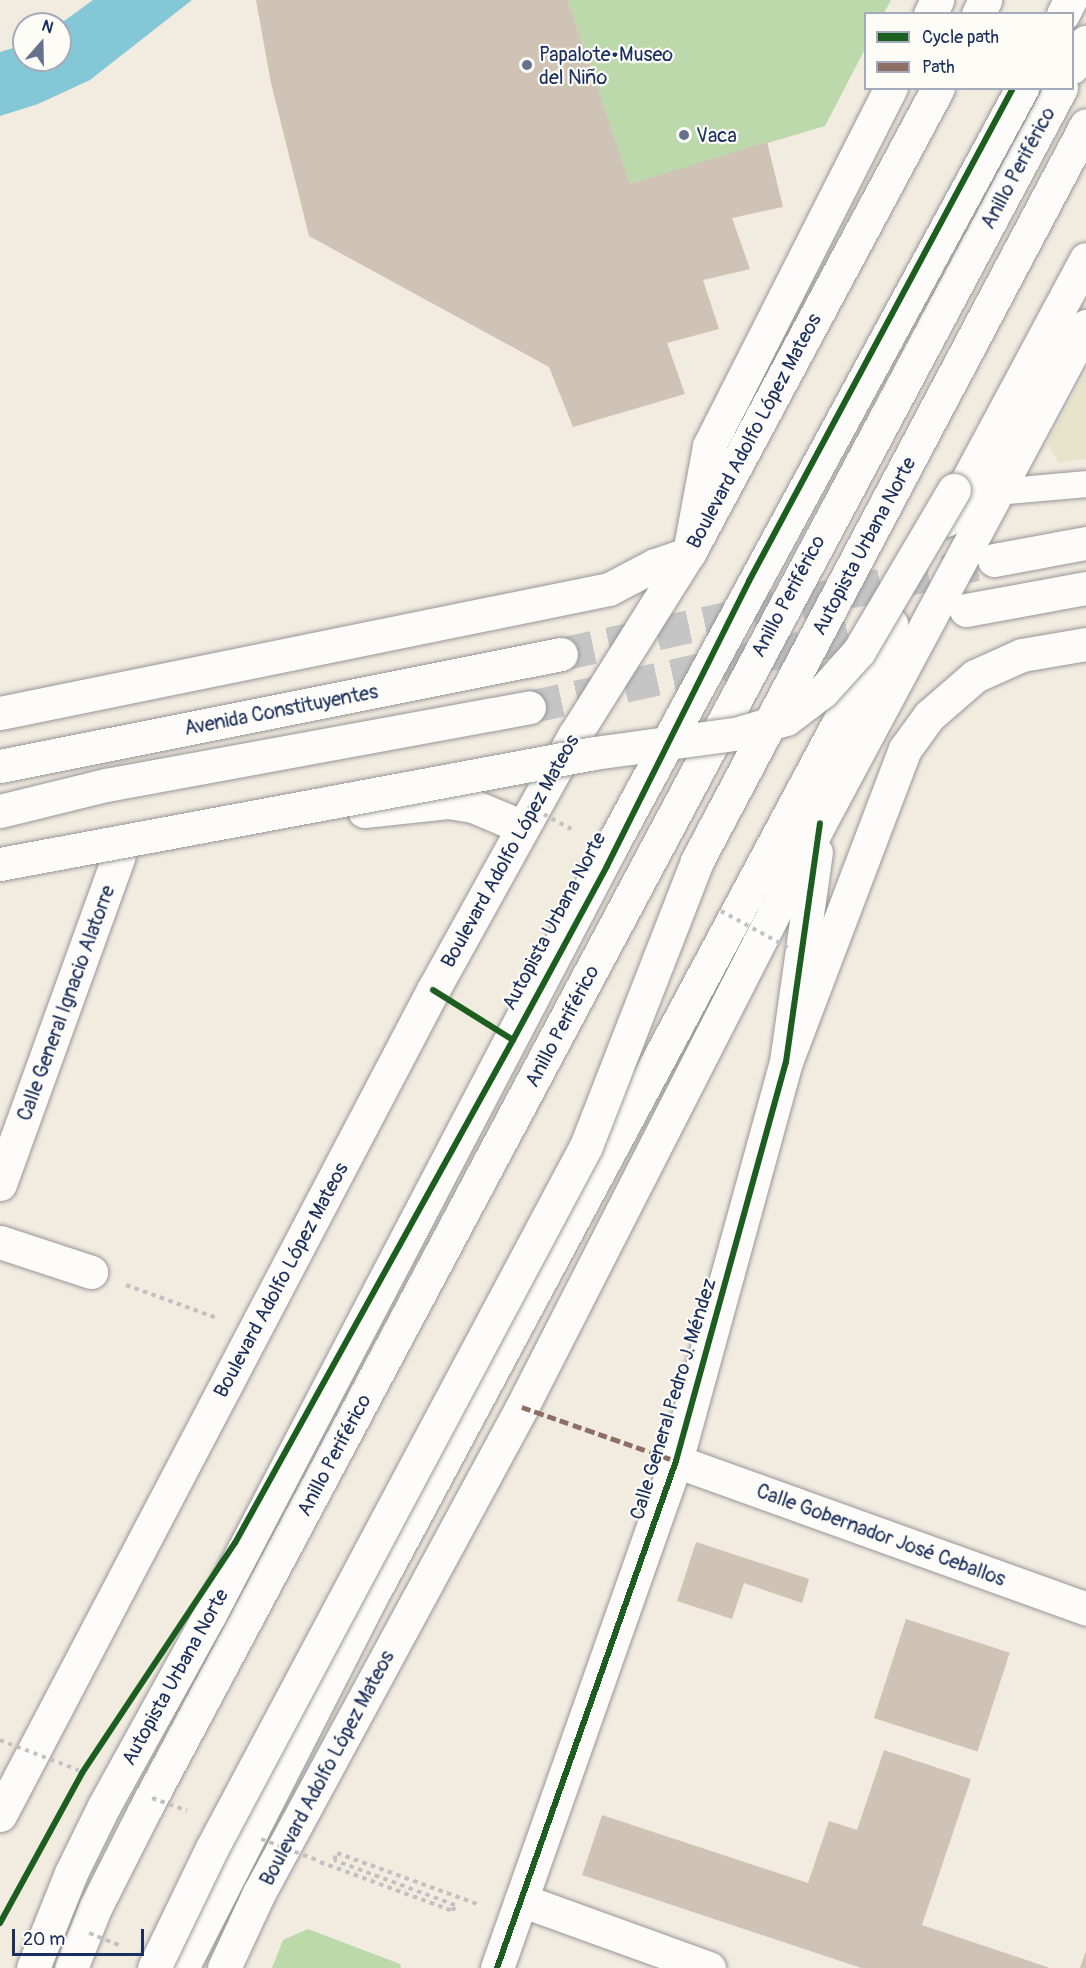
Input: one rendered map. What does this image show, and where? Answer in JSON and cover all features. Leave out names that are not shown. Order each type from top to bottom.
[{"type":"main road","points":[[1074,63],[1086,42]]},
{"type":"main road","points":[[0,713],[609,589],[655,565],[689,553],[709,446],[808,246],[890,90]]},
{"type":"main road","name":"Boulevard Adolfo López Mateos","points":[[0,1815],[252,1330],[523,827],[574,736],[689,553],[937,90]]},
{"type":"main road","name":"Autopista Urbana Norte","points":[[33,1968],[71,1873],[105,1806],[209,1617],[611,847],[1021,90]]},
{"type":"main road","name":"Anillo Periférico","points":[[71,1968],[95,1908],[144,1811],[1060,90]]},
{"type":"main road","name":"Autopista Urbana Norte","points":[[143,1959],[212,1848],[586,1146],[697,861],[1086,125]]},
{"type":"main road","points":[[0,864],[594,753],[735,734],[786,719],[823,691],[859,651],[954,490],[1086,244]]},
{"type":"main road","points":[[182,1968],[377,1586],[1086,259]]},
{"type":"main road","name":"Boulevard Adolfo López Mateos","points":[[224,1968],[259,1893],[522,1407],[820,823],[1086,326]]},
{"type":"main road","points":[[994,560],[1086,543]]},
{"type":"main road","points":[[966,610],[1086,588]]},
{"type":"main road","points":[[786,1062],[905,749],[929,716],[975,676],[1022,656],[1086,644]]},
{"type":"main road","name":"Avenida Constituyentes","points":[[0,766],[561,654]]},
{"type":"main road","name":"Avenida Constituyentes","points":[[0,811],[106,785],[529,707]]},
{"type":"main road","points":[[0,879],[423,802],[473,806],[523,827]]},
{"type":"main road","name":"Calle General Pedro J. Méndez","points":[[497,1968],[676,1461],[786,1062],[820,823]]},
{"type":"main road","name":"Calle General Ignacio Alatorre","points":[[0,1184],[119,856]]},
{"type":"main road","points":[[0,1242],[91,1272]]},
{"type":"main road","name":"Calle Gobernador José Ceballos","points":[[676,1461],[1086,1609]]},
{"type":"main road","points":[[518,1908],[710,1968]]},
{"type":"lane","points":[[997,492],[1086,484]]},
{"type":"path","points":[[91,1272],[252,1330]]},
{"type":"path","points":[[0,1740],[87,1773]]},
{"type":"path","points":[[76,1782],[88,1763]]},
{"type":"path","points":[[142,1794],[196,1815]]},
{"type":"path","points":[[251,1835],[453,1911],[455,1905],[334,1860],[337,1853],[518,1908]]},
{"type":"path","points":[[79,1929],[143,1959]]},
{"type":"shaded area","points":[[1086,371],[1086,459],[1059,463],[1047,444]]},
{"type":"green space","points":[[568,0],[891,0],[885,12],[864,12],[864,51],[825,126],[630,184]]},
{"type":"green space","points":[[308,1929],[400,1964],[401,1968],[272,1968],[283,1940]]},
{"type":"water","points":[[93,0],[192,0],[90,80],[38,104],[0,116],[0,52],[12,48],[12,72],[72,72],[72,15]]},
{"type":"building","points":[[256,0],[568,0],[630,184],[767,142],[783,207],[732,218],[750,269],[703,280],[719,329],[667,343],[685,394],[573,427],[549,367],[309,236],[271,83]]},
{"type":"building","points":[[696,1542],[809,1579],[802,1603],[744,1583],[732,1619],[677,1601]]},
{"type":"building","points":[[906,1619],[1010,1653],[978,1752],[874,1718]]},
{"type":"building","points":[[884,1750],[971,1779],[922,1925],[1050,1968],[861,1968],[582,1875],[602,1815],[808,1883],[829,1821],[857,1830]]},
{"type":"building","points":[[1086,1951],[1086,1968],[1080,1968]]},
{"type":"tunnel","points":[[561,654],[977,564]]},
{"type":"tunnel","points":[[529,707],[893,627]]},
{"type":"marked path","points":[[522,1407],[676,1461]]},
{"type":"cycle path","points":[[0,1923],[82,1773],[235,1543],[513,1040],[607,866],[749,581],[1012,90]]},
{"type":"cycle path","points":[[497,1968],[676,1461],[786,1062],[820,823]]},
{"type":"cycle path","points":[[433,990],[513,1040]]},
{"type":"place","name":"Papalote•Museo del Niño","points":[[527,65]]},
{"type":"place","name":"Vaca","points":[[684,135]]}]
